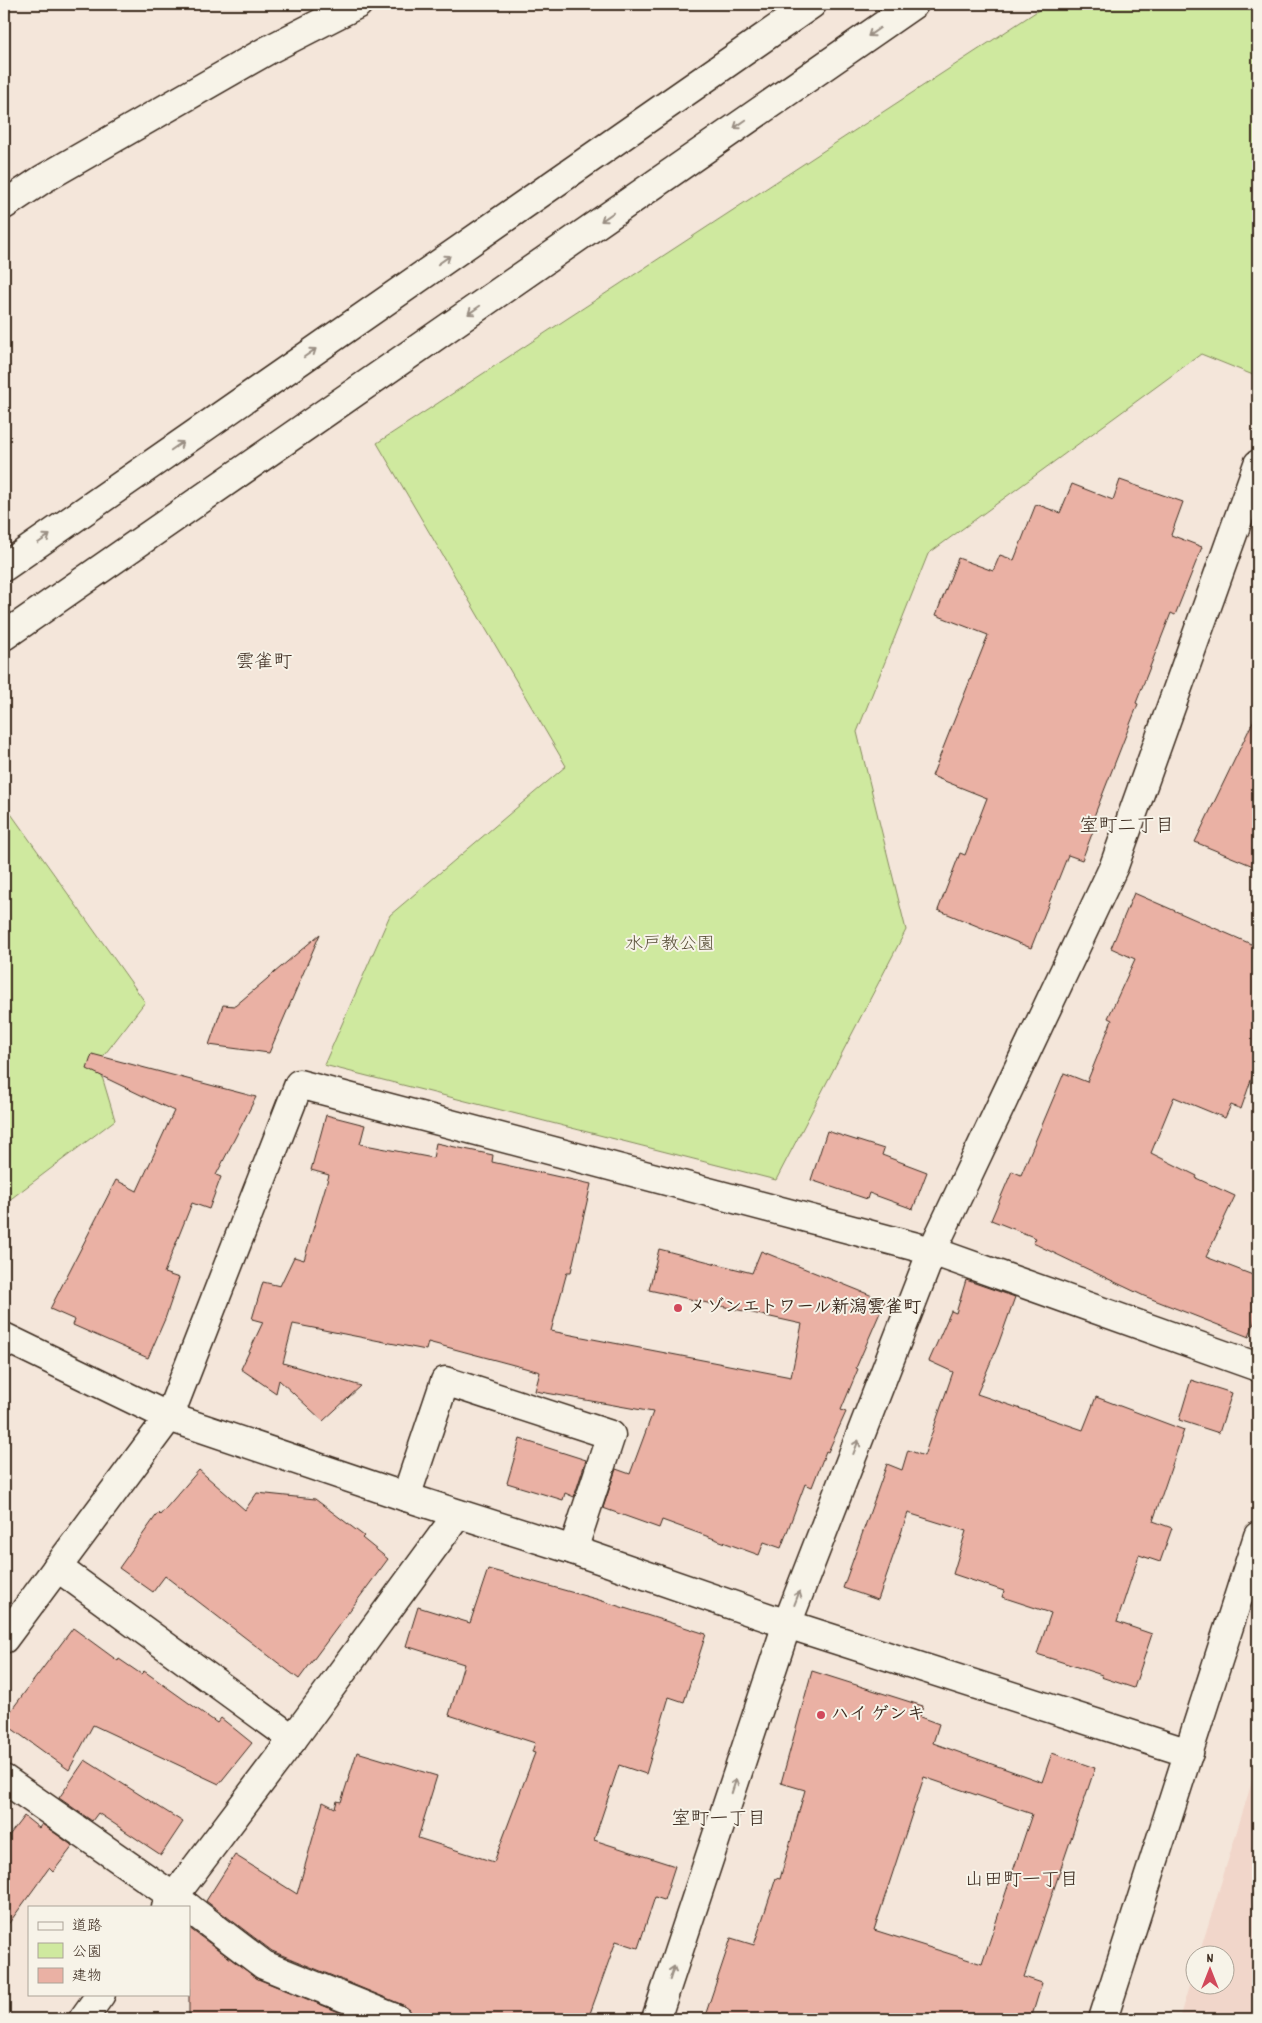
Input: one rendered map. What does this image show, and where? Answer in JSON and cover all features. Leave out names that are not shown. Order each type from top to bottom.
[{"type":"street","points":[[4,205],[43,179],[251,60],[358,4]]},
{"type":"street","points":[[4,567],[812,4]]},
{"type":"street","points":[[4,636],[914,4]]},
{"type":"street","points":[[656,2019],[787,1624],[932,1252],[1114,866],[1258,464]]},
{"type":"street","points":[[4,1639],[169,1417],[299,1084],[932,1252],[1258,1367]]},
{"type":"street","points":[[4,1337],[169,1417],[406,1497],[573,1550],[787,1624],[1189,1753]]},
{"type":"street","points":[[406,1497],[445,1381],[612,1435],[573,1550]]},
{"type":"street","points":[[4,1779],[179,1904],[293,1739],[458,1514]]},
{"type":"street","points":[[1103,2019],[1258,1536]]},
{"type":"street","points":[[57,1567],[293,1739]]},
{"type":"street","points":[[190,1912],[264,1965],[397,2019]]},
{"type":"street","points":[[82,2019],[99,1996]]},
{"type":"shaded area","points":[[1258,1762],[1258,2019],[1179,2019],[1186,1996],[1234,1996],[1234,1946],[1202,1946]]},
{"type":"green space","name":"水戸教公園","points":[[1048,4],[1258,4],[1258,377],[1201,354],[928,554],[857,732],[906,930],[776,1180],[324,1065],[390,915],[566,766],[377,443]]},
{"type":"green space","points":[[4,804],[145,1002],[98,1063],[115,1120],[4,1204]]},
{"type":"building","points":[[1120,480],[1183,502],[1171,535],[1202,547],[1175,615],[1171,613],[1136,703],[1138,704],[1091,824],[1095,826],[1082,860],[1068,855],[1031,948],[938,910],[960,853],[965,855],[987,798],[932,776],[988,635],[936,615],[958,558],[993,571],[1000,555],[1014,560],[1036,504],[1060,513],[1072,484],[1113,500]]},
{"type":"building","points":[[1258,711],[1258,868],[1195,842]]},
{"type":"building","points":[[1134,893],[1258,947],[1258,1060],[1241,1109],[1231,1105],[1225,1118],[1174,1097],[1151,1153],[1197,1176],[1196,1178],[1235,1196],[1206,1257],[1258,1277],[1258,1312],[1249,1337],[1144,1296],[1033,1243],[1036,1238],[991,1220],[1012,1171],[1021,1175],[1064,1073],[1087,1082],[1112,1020],[1108,1018],[1135,959],[1111,948]]},
{"type":"building","points":[[320,934],[269,1053],[209,1045],[223,1005],[235,1006]]},
{"type":"building","points":[[92,1054],[256,1097],[216,1175],[221,1177],[209,1209],[192,1203],[164,1273],[179,1278],[165,1319],[148,1358],[73,1325],[75,1320],[50,1309],[116,1180],[137,1191],[174,1111],[87,1069]]},
{"type":"building","points":[[326,1115],[365,1125],[360,1144],[433,1158],[436,1143],[493,1155],[492,1162],[591,1184],[571,1272],[567,1272],[551,1331],[791,1377],[802,1324],[649,1290],[659,1249],[752,1273],[761,1251],[885,1301],[856,1368],[858,1369],[841,1410],[846,1412],[828,1452],[826,1451],[812,1487],[805,1484],[781,1548],[764,1542],[759,1555],[662,1520],[659,1528],[603,1508],[616,1469],[630,1474],[653,1412],[535,1391],[540,1372],[428,1342],[426,1350],[293,1324],[283,1363],[361,1386],[323,1421],[279,1380],[276,1393],[241,1369],[263,1322],[252,1319],[263,1282],[280,1286],[294,1257],[304,1260],[329,1175],[311,1170]]},
{"type":"building","points":[[827,1131],[884,1149],[882,1155],[927,1172],[913,1209],[869,1193],[867,1199],[811,1180]]},
{"type":"building","points":[[966,1280],[1015,1297],[998,1345],[977,1394],[1083,1430],[1096,1397],[1184,1430],[1153,1521],[1172,1528],[1160,1562],[1139,1555],[1117,1622],[1152,1634],[1134,1688],[1101,1677],[1102,1675],[1037,1654],[1051,1613],[1002,1597],[1004,1591],[953,1574],[966,1531],[908,1513],[878,1600],[843,1588],[887,1464],[902,1470],[908,1450],[924,1456],[953,1372],[929,1361],[951,1311],[956,1313]]},
{"type":"building","points":[[1191,1380],[1232,1393],[1219,1433],[1179,1420]]},
{"type":"building","points":[[520,1439],[586,1460],[574,1497],[565,1493],[563,1500],[507,1483]]},
{"type":"building","points":[[199,1470],[245,1510],[257,1493],[315,1499],[364,1536],[362,1538],[388,1559],[299,1679],[165,1576],[153,1592],[119,1568],[158,1513],[160,1515]]},
{"type":"building","points":[[488,1569],[596,1599],[706,1634],[684,1702],[669,1697],[646,1774],[619,1765],[594,1840],[675,1866],[664,1900],[655,1897],[638,1948],[616,1941],[588,2019],[412,2019],[410,2010],[403,2005],[272,1951],[206,1901],[235,1855],[297,1894],[323,1802],[335,1808],[337,1801],[341,1802],[357,1752],[437,1776],[418,1838],[494,1862],[535,1753],[532,1752],[535,1743],[449,1715],[464,1664],[406,1646],[418,1607],[470,1623]]},
{"type":"building","points":[[73,1628],[118,1661],[119,1659],[141,1674],[144,1671],[217,1723],[221,1718],[252,1743],[219,1784],[93,1725],[69,1770],[4,1723],[4,1720]]},
{"type":"building","points":[[812,1671],[923,1706],[920,1717],[939,1724],[933,1743],[1042,1782],[1052,1753],[1095,1768],[1024,1977],[1042,1983],[1031,2019],[704,2019],[731,1938],[754,1945],[776,1878],[780,1879],[805,1790],[781,1783]],"holes":[[[924,1777],[1032,1814],[982,1964],[874,1930]]]},
{"type":"building","points":[[85,1760],[183,1822],[161,1855],[98,1813],[92,1821],[59,1798]]},
{"type":"building","points":[[24,1816],[39,1828],[42,1824],[73,1846],[53,1872],[49,1868],[4,1930],[4,1842]]},
{"type":"building","points":[[190,1929],[258,1979],[356,2019],[189,2019]]},
{"type":"place","name":"メゾンエトワール新潟雲雀町","points":[[678,1308]]},
{"type":"place","name":"ハイ ゲンキ","points":[[821,1715]]},
{"type":"district","name":"雲雀町","points":[[264,663]]},
{"type":"district","name":"室町二丁目","points":[[1127,827]]},
{"type":"district","name":"室町一丁目","points":[[719,1820]]},
{"type":"district","name":"山田町一丁目","points":[[1022,1881]]}]
